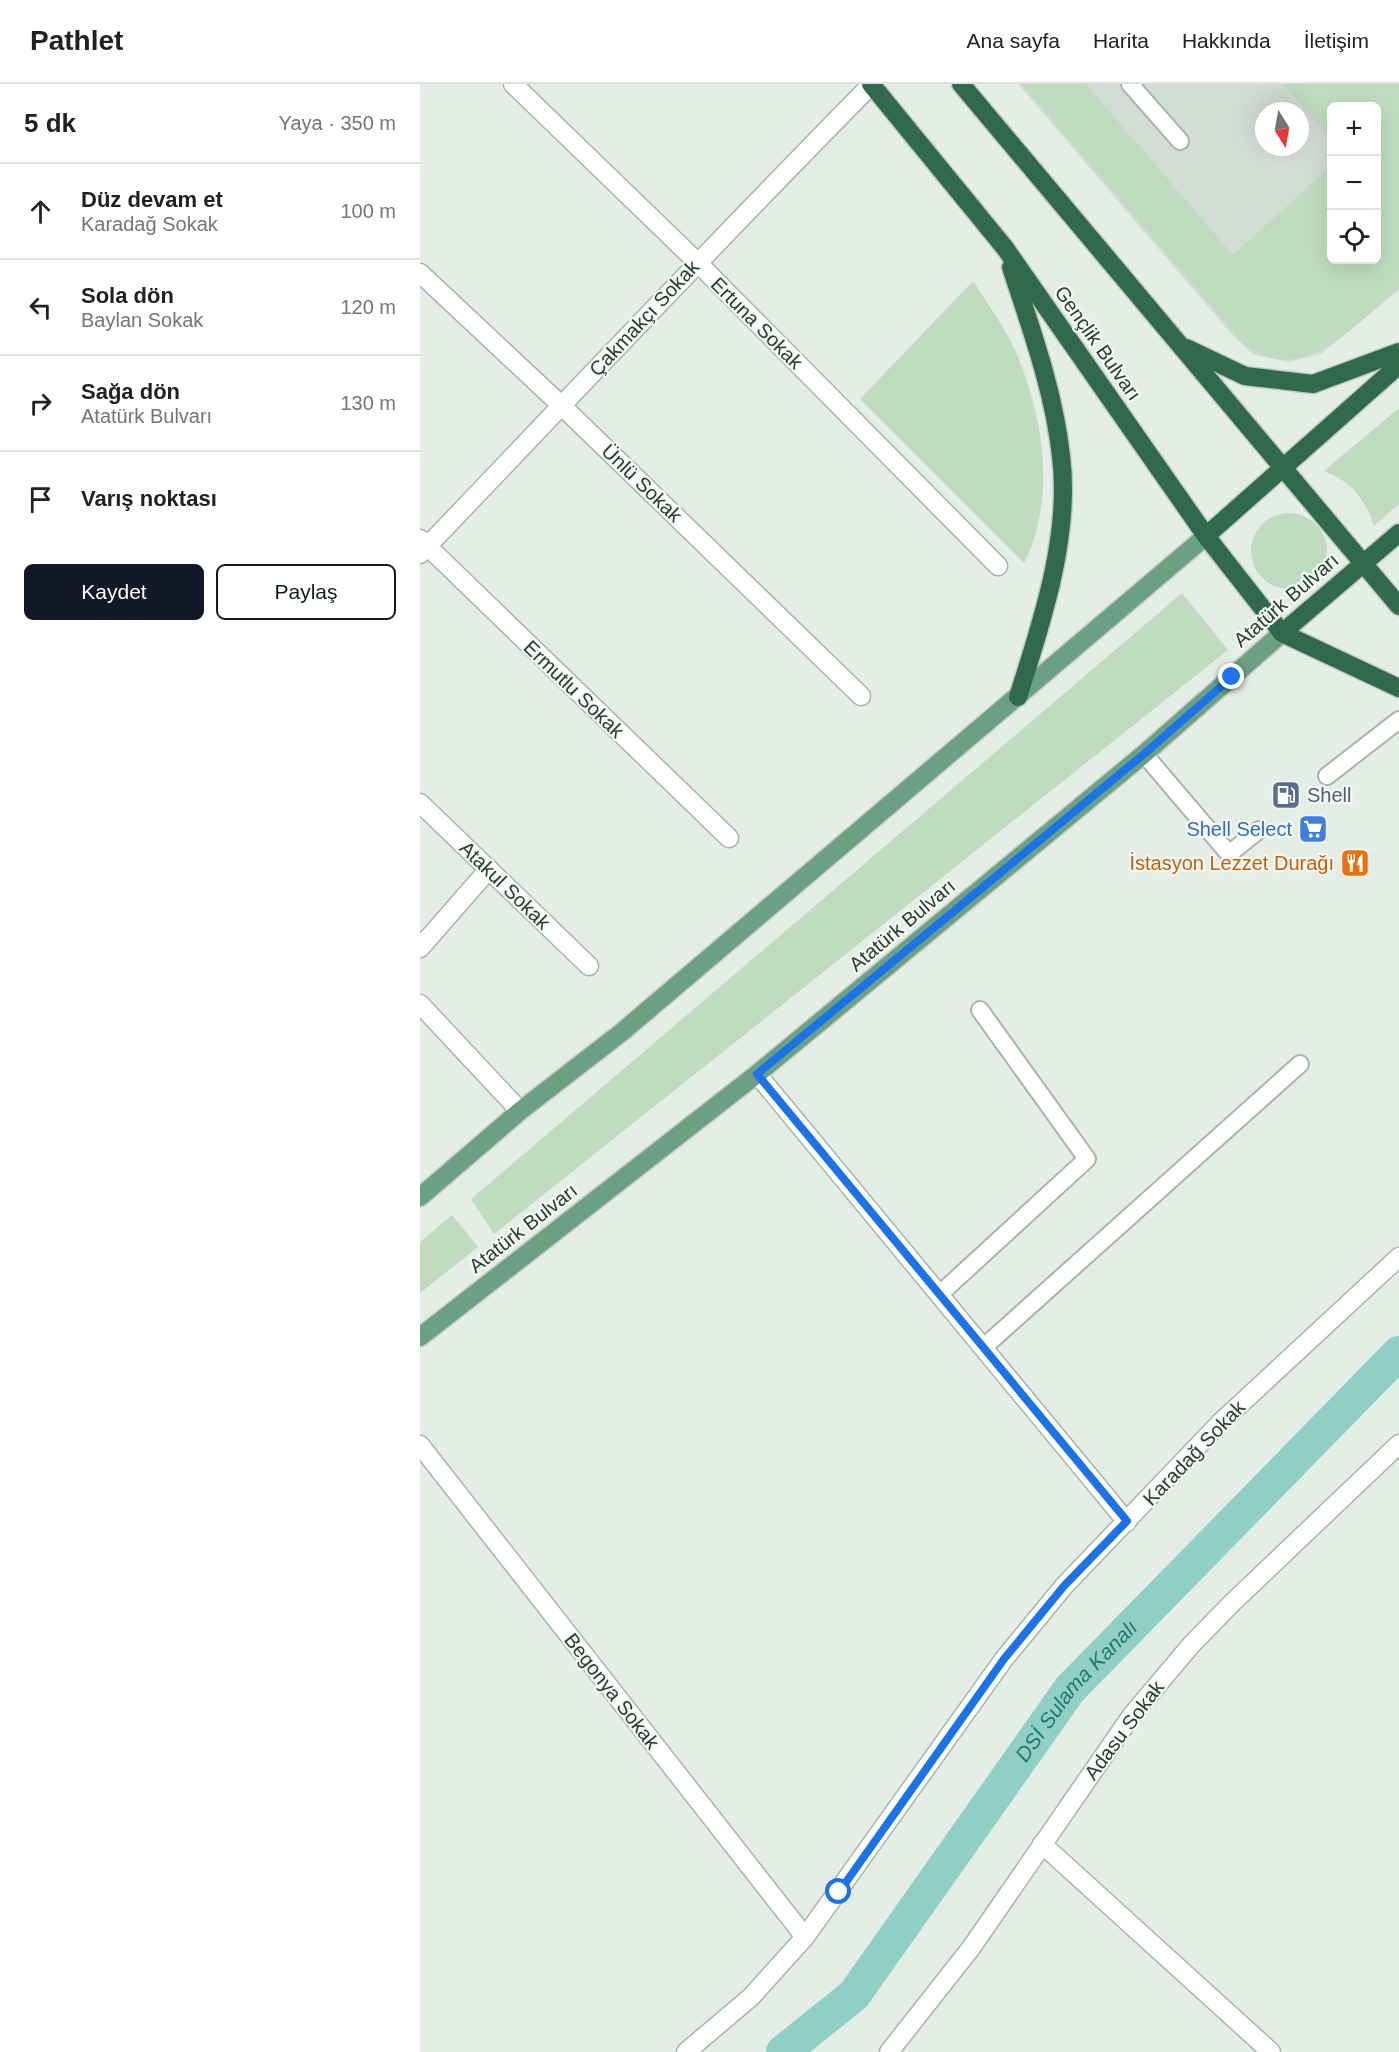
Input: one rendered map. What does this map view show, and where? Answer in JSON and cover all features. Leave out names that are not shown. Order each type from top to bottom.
[{"type":"highway","name":"Gençlik Bulvarı","points":[[871,84],[1005,248],[1206,536],[1282,633]]},
{"type":"highway","points":[[961,84],[1178,344],[1284,466],[1399,606]]},
{"type":"highway","points":[[1005,248],[1052,400],[1062,458],[1061,512],[1047,608],[1018,697]]},
{"type":"highway","points":[[1178,344],[1245,376],[1313,384],[1399,352]]},
{"type":"highway","points":[[1206,536],[1399,365]]},
{"type":"highway","name":"Atatürk Bulvarı","points":[[1282,633],[1399,533]]},
{"type":"highway","points":[[1282,633],[1399,688]]},
{"type":"main road","points":[[420,1197],[520,1111],[622,1032],[1206,536]]},
{"type":"main road","name":"Atatürk Bulvarı","points":[[420,1337],[757,1074],[1144,754],[1282,633]]},
{"type":"street","name":"Ertuna Sokak","points":[[513,84],[697,261],[998,566]]},
{"type":"street","name":"Çakmakçı Sokak","points":[[422,547],[563,406],[697,261],[871,84]]},
{"type":"street","name":"Ünlü Sokak","points":[[420,273],[563,406],[861,696]]},
{"type":"street","name":"Ermutlu Sokak","points":[[422,547],[729,838]]},
{"type":"street","name":"Atakul Sokak","points":[[420,803],[589,966]]},
{"type":"street","points":[[420,948],[489,869]]},
{"type":"street","points":[[420,1005],[520,1111]]},
{"type":"street","points":[[757,1074],[941,1293],[1127,1521]]},
{"type":"street","name":"Karadağ Sokak","points":[[686,2052],[751,1997],[805,1937],[1004,1659],[1064,1586],[1221,1422],[1399,1257]]},
{"type":"street","name":"Adasu Sokak","points":[[889,2052],[970,1948],[1132,1716],[1192,1644],[1399,1444]]},
{"type":"street","name":"Begonya Sokak","points":[[420,1445],[805,1937]]},
{"type":"street","points":[[1042,1844],[1271,2052]]},
{"type":"lane","points":[[1130,84],[1180,141]]},
{"type":"lane","points":[[1327,776],[1399,720]]},
{"type":"lane","points":[[1144,754],[1229,854],[1259,830]]},
{"type":"lane","points":[[941,1293],[1087,1159],[980,1010]]},
{"type":"lane","points":[[985,1347],[1300,1064]]},
{"type":"shaded area","points":[[1018,84],[1399,84],[1399,290],[1321,354],[1289,362],[1254,355],[1232,335]]},
{"type":"green space","points":[[1021,84],[1086,84],[1233,255],[1327,170],[1327,264],[1381,264],[1381,102],[1327,102],[1327,134],[1309,114],[1309,102],[1299,102],[1283,84],[1399,84],[1399,288],[1346,334],[1308,356],[1288,359],[1266,356],[1244,345]]},
{"type":"green space","points":[[973,281],[1014,347],[1027,382],[1040,434],[1043,487],[1040,513],[1034,539],[1024,563],[860,399]]},
{"type":"green space","points":[[1399,408],[1399,504],[1374,526],[1356,492],[1342,480],[1324,471]]},
{"type":"green space","points":[[1282,513],[1296,513],[1310,519],[1321,530],[1327,544],[1324,566],[1316,578],[1296,589],[1282,589],[1268,583],[1257,572],[1251,558],[1251,544],[1257,530],[1268,519]]},
{"type":"green space","points":[[1182,593],[1228,650],[494,1234],[471,1199]]},
{"type":"green space","points":[[452,1215],[478,1247],[420,1293],[420,1242]]},
{"type":"waterway","name":"DSİ Sulama Kanalı","points":[[783,2052],[854,1995],[1070,1689],[1399,1353]]},
{"type":"place","name":"Shell","points":[[1286,795]]},
{"type":"place","name":"Shell Select","points":[[1313,829]]},
{"type":"place","name":"İstasyon Lezzet Durağı","points":[[1355,863]]},
{"type":"route","points":[[839,1892],[1004,1659],[1064,1586],[1127,1521],[757,1074],[1144,754],[1232,677]]}]
